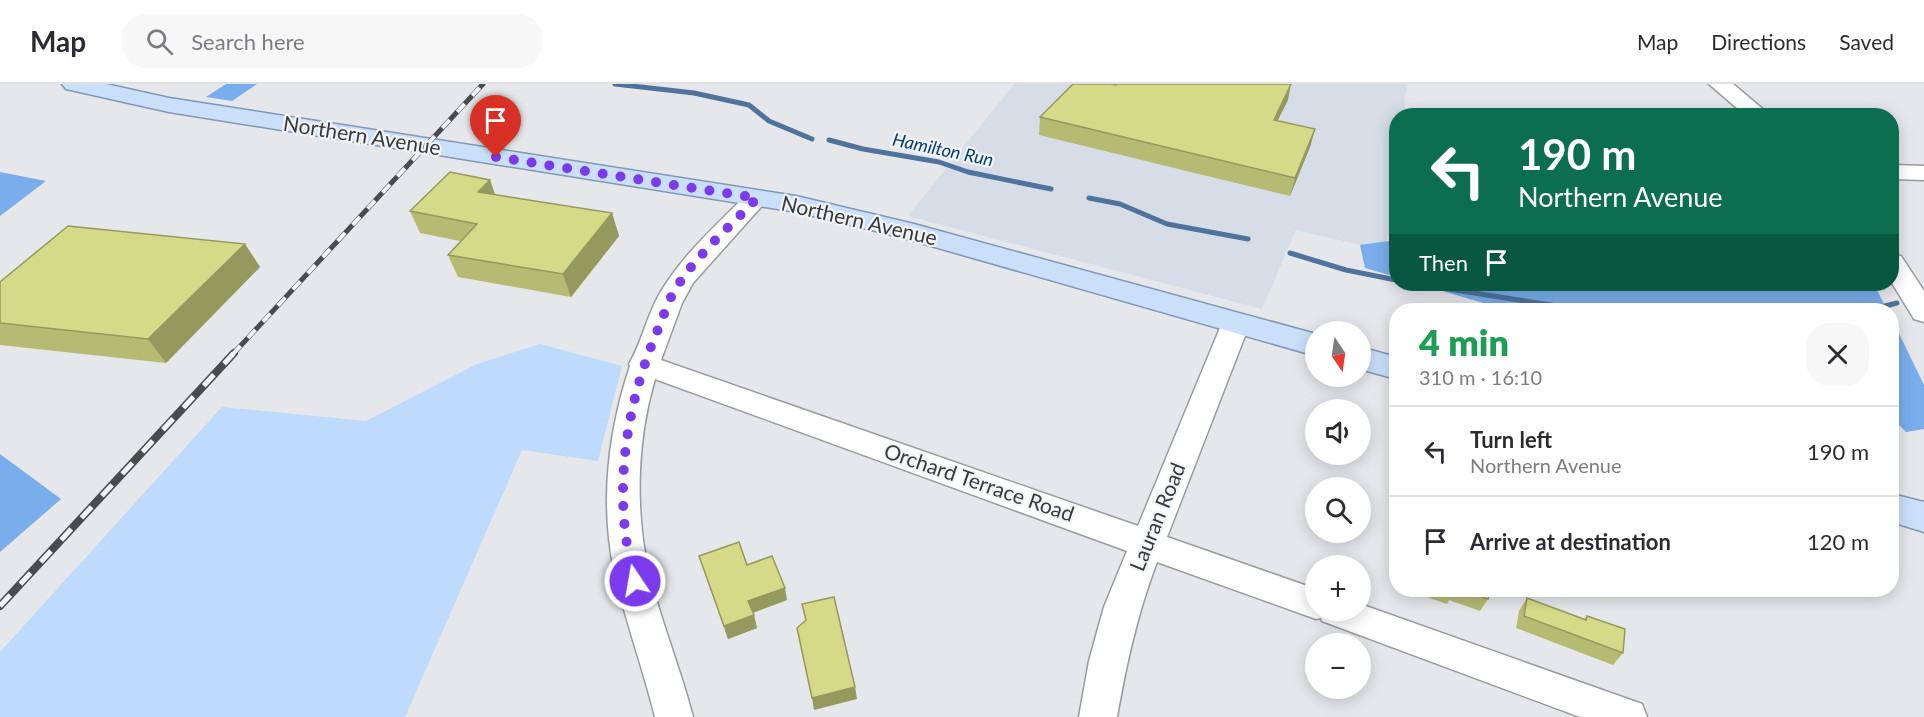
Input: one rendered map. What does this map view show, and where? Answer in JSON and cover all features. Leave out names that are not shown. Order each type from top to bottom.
[{"type":"main road","name":"Northern Avenue","points":[[74,84],[169,105],[796,204],[904,230],[1305,342]]},
{"type":"main road","points":[[1371,361],[1389,366]]},
{"type":"main road","points":[[1899,510],[1924,517]]},
{"type":"street","points":[[1720,84],[1750,108]]},
{"type":"street","points":[[1899,172],[1924,173]]},
{"type":"street","points":[[674,717],[631,567],[625,526],[624,460],[630,410],[643,364],[674,291],[705,252],[757,198]]},
{"type":"street","points":[[1899,273],[1924,312]]},
{"type":"street","name":"Lauran Road","points":[[1098,717],[1108,661],[1122,607],[1236,323]]},
{"type":"street","name":"Orchard Terrace Road","points":[[643,364],[1305,599]]},
{"type":"street","points":[[1365,621],[1628,717]]},
{"type":"shaded area","points":[[226,84],[257,84],[232,101],[206,97]]},
{"type":"shaded area","points":[[1014,84],[1408,84],[1404,99],[1405,108],[1389,108],[1389,232],[1383,250],[1296,230],[1262,309],[908,216]]},
{"type":"shaded area","points":[[0,172],[46,181],[0,216]]},
{"type":"shaded area","points":[[1389,241],[1389,275],[1365,268],[1360,245]]},
{"type":"shaded area","points":[[1442,291],[1878,291],[1884,303],[1484,303]]},
{"type":"shaded area","points":[[1899,333],[1924,385],[1924,429],[1906,432],[1899,425]]},
{"type":"shaded area","points":[[540,344],[622,366],[598,461],[522,450],[405,717],[0,717],[0,652],[222,407],[366,421],[477,364]]},
{"type":"shaded area","points":[[0,454],[61,499],[0,552]]},
{"type":"building","points":[[1073,84],[1291,84],[1274,120],[1315,129],[1295,178],[1040,117]]},
{"type":"building","points":[[450,172],[490,180],[478,192],[612,213],[563,274],[448,255],[477,224],[410,211]]},
{"type":"building","points":[[68,226],[245,244],[148,339],[0,323],[0,282]]},
{"type":"building","points":[[739,542],[747,565],[772,556],[785,588],[748,601],[754,615],[724,626],[699,556]]},
{"type":"building","points":[[834,597],[855,687],[812,698],[797,628],[806,620],[802,604]]},
{"type":"building","points":[[1527,598],[1586,620],[1587,616],[1625,629],[1623,653],[1524,616]]},
{"type":"waterway","name":"Hamilton Run","points":[[615,84],[694,93],[749,105],[769,121],[812,139]]},
{"type":"waterway","name":"Hamilton Run","points":[[829,140],[863,149],[939,162],[968,172],[1051,189]]},
{"type":"waterway","name":"Hamilton Run","points":[[1089,198],[1120,204],[1167,224],[1248,239]]},
{"type":"waterway","name":"Hamilton Run","points":[[1290,253],[1346,270],[1389,279]]},
{"type":"waterway","name":"Hamilton Run","points":[[1461,291],[1538,303]]},
{"type":"railway","points":[[233,354],[483,84]]},
{"type":"railway","points":[[0,606],[234,353]]},
{"type":"route","points":[[496,157],[757,198],[705,252],[674,291],[643,364],[630,410],[624,460],[625,526],[635,581]]}]
